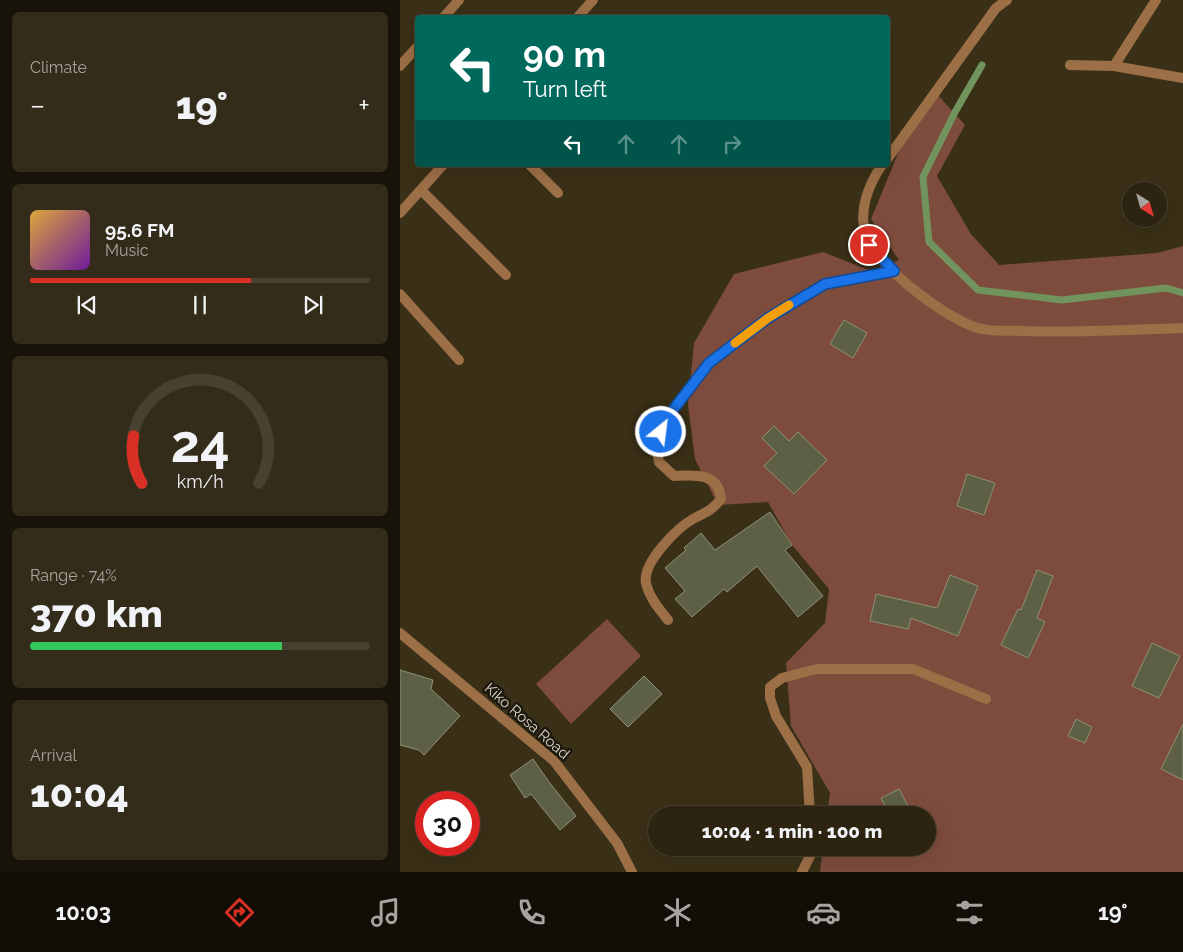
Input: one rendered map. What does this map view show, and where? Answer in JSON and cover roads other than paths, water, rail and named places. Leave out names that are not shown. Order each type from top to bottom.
[{"type":"street","points":[[446,15],[459,0]]},
{"type":"street","points":[[890,155],[996,8],[1007,0]]},
{"type":"street","points":[[1114,66],[1156,0]]},
{"type":"street","points":[[579,15],[590,1]]},
{"type":"street","points":[[400,66],[415,49]]},
{"type":"street","points":[[1070,65],[1114,66],[1183,78]]},
{"type":"street","points":[[400,213],[441,167]]},
{"type":"street","points":[[532,167],[558,193]]},
{"type":"street","points":[[881,167],[864,202],[862,220],[869,245],[894,271],[944,313],[963,323],[982,329],[1057,332],[1183,328]]},
{"type":"street","points":[[420,190],[506,275]]},
{"type":"street","points":[[668,620],[654,602],[645,581],[652,558],[658,549],[691,519],[712,510],[721,499],[720,491],[714,482],[697,474],[674,476],[659,462],[656,446],[666,419],[709,363],[768,318],[825,284],[894,271]]},
{"type":"street","points":[[400,294],[459,360]]},
{"type":"street","name":"Kiko Rosa Road","points":[[400,633],[554,760],[616,843],[632,872]]},
{"type":"street","points":[[809,806],[807,767],[776,716],[770,698],[770,687],[782,678],[817,669],[913,669],[986,700]]},
{"type":"street","points":[[802,872],[810,856]]},
{"type":"waterway","points":[[982,65],[955,112],[923,177],[929,242],[978,290],[1062,300],[1166,288],[1183,293]]}]
